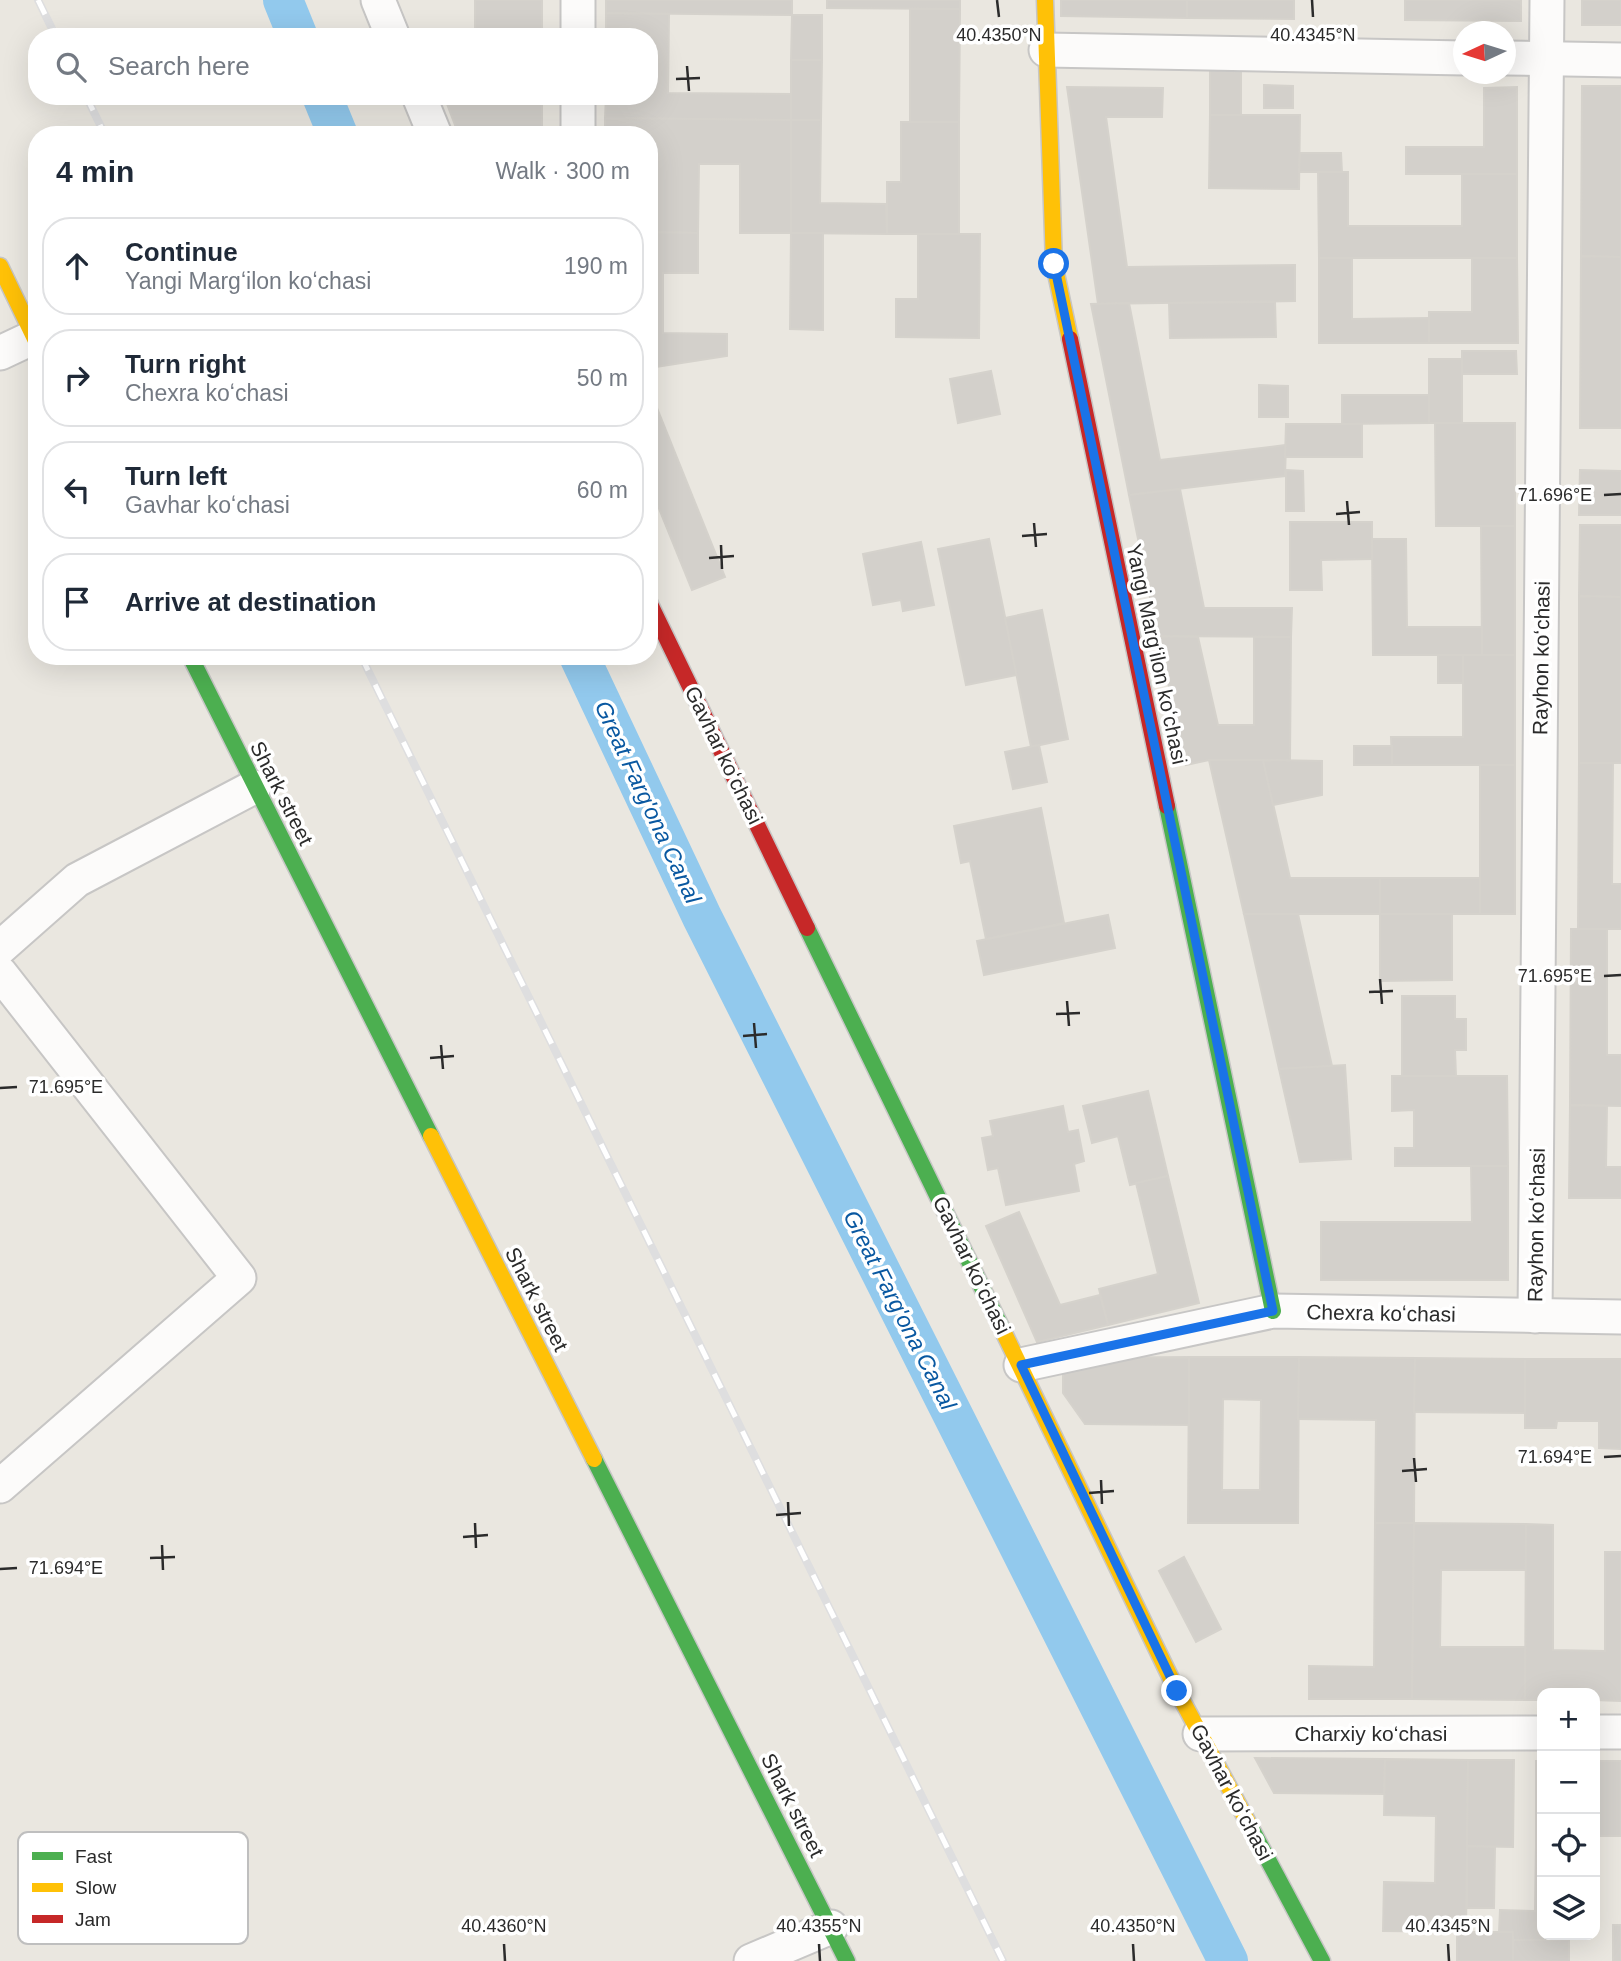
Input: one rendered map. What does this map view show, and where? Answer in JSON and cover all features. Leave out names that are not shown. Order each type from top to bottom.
[{"type":"street","points":[[378,0],[389,28]]},
{"type":"street","points":[[578,0],[578,28]]},
{"type":"street","name":"Yangi Margʻilon koʻchasi","points":[[1045,0],[1054,264],[1273,1311]]},
{"type":"street","name":"Rayhon koʻchasi","points":[[1535,1316],[1547,0]]},
{"type":"street","points":[[1046,50],[1453,58]]},
{"type":"street","points":[[1516,58],[1621,61]]},
{"type":"street","points":[[423,105],[431,126]]},
{"type":"street","points":[[578,105],[578,126]]},
{"type":"street","points":[[0,266],[28,325]]},
{"type":"street","points":[[0,353],[28,343]]},
{"type":"street","name":"Gavhar koʻchasi","points":[[658,620],[1171,1678],[1322,1961]]},
{"type":"street","name":"Shark street","points":[[194,665],[847,1961]]},
{"type":"street","points":[[0,948],[77,880],[254,787]]},
{"type":"street","points":[[0,973],[239,1278],[0,1486]]},
{"type":"street","name":"Chexra koʻchasi","points":[[1021,1365],[1273,1311],[1621,1317]]},
{"type":"street","name":"Charxiy koʻchasi","points":[[1200,1734],[1537,1732]]},
{"type":"street","points":[[1600,1732],[1621,1732]]},
{"type":"street","points":[[751,1961],[831,1927]]},
{"type":"building","points":[[475,0],[542,0],[542,28],[475,28]]},
{"type":"building","points":[[606,0],[792,0],[792,15],[606,13]]},
{"type":"building","points":[[827,0],[960,0],[960,9],[827,8]]},
{"type":"building","points":[[1061,0],[1187,0],[1187,18],[1061,16]]},
{"type":"building","points":[[1187,0],[1294,0],[1294,19],[1187,18]]},
{"type":"building","points":[[1405,0],[1521,0],[1521,21],[1405,20]]},
{"type":"building","points":[[1582,0],[1621,0],[1621,25],[1582,25]]},
{"type":"building","points":[[910,9],[960,9],[959,122],[910,122]]},
{"type":"building","points":[[606,13],[669,14],[668,93],[791,94],[791,120],[605,118],[606,105],[658,105],[658,28],[606,28]]},
{"type":"building","points":[[792,15],[822,15],[822,60],[791,60]]},
{"type":"building","points":[[791,60],[822,60],[821,120],[791,120]]},
{"type":"building","points":[[1210,70],[1241,70],[1241,115],[1210,115]]},
{"type":"building","points":[[1264,85],[1293,86],[1293,108],[1264,108]]},
{"type":"building","points":[[1582,86],[1621,86],[1621,257],[1581,256]]},
{"type":"building","points":[[1067,87],[1163,88],[1162,117],[1106,117],[1127,267],[1295,265],[1295,301],[1098,304]]},
{"type":"building","points":[[1517,87],[1517,174],[1406,174],[1406,147],[1484,147],[1484,88]]},
{"type":"building","points":[[447,105],[542,105],[542,126],[455,126]]},
{"type":"building","points":[[1210,115],[1300,115],[1299,189],[1209,188]]},
{"type":"building","points":[[605,118],[791,120],[791,233],[740,233],[740,164],[699,164],[698,233],[658,232],[658,126],[605,126]]},
{"type":"building","points":[[791,120],[821,120],[820,203],[886,204],[887,234],[791,233]]},
{"type":"building","points":[[901,122],[959,122],[959,234],[887,234],[887,182],[901,182]]},
{"type":"building","points":[[1300,153],[1341,153],[1342,172],[1299,172]]},
{"type":"building","points":[[1318,172],[1348,172],[1348,226],[1462,226],[1462,174],[1517,174],[1517,258],[1319,258]]},
{"type":"building","points":[[658,232],[698,233],[698,273],[663,273],[663,333],[727,334],[727,356],[658,367]]},
{"type":"building","points":[[791,233],[823,233],[823,330],[790,329]]},
{"type":"building","points":[[918,234],[980,234],[979,338],[896,337],[896,299],[918,299]]},
{"type":"building","points":[[1581,256],[1621,257],[1621,428],[1580,428]]},
{"type":"building","points":[[1319,258],[1352,258],[1352,319],[1429,318],[1429,343],[1319,343]]},
{"type":"building","points":[[1472,258],[1517,258],[1518,343],[1429,343],[1429,312],[1472,312]]},
{"type":"building","points":[[1275,302],[1276,337],[1170,338],[1169,303]]},
{"type":"building","points":[[1129,303],[1160,460],[1286,445],[1285,476],[1129,495],[1091,304]]},
{"type":"building","points":[[1462,351],[1516,351],[1517,374],[1462,374]]},
{"type":"building","points":[[1429,359],[1462,359],[1462,423],[1429,423]]},
{"type":"building","points":[[991,371],[1000,414],[958,423],[950,379]]},
{"type":"building","points":[[1259,385],[1288,386],[1288,417],[1259,417]]},
{"type":"building","points":[[1342,395],[1429,395],[1429,423],[1342,424]]},
{"type":"building","points":[[658,410],[725,577],[692,590],[658,506]]},
{"type":"building","points":[[1435,423],[1515,423],[1515,526],[1436,526]]},
{"type":"building","points":[[1286,424],[1362,424],[1362,457],[1285,457]]},
{"type":"building","points":[[1286,470],[1303,471],[1304,511],[1286,511]]},
{"type":"building","points":[[1580,470],[1621,471],[1621,515],[1579,515]]},
{"type":"building","points":[[1180,489],[1204,608],[1292,608],[1291,637],[1158,636],[1129,495]]},
{"type":"building","points":[[1290,522],[1372,522],[1372,559],[1321,560],[1322,590],[1290,590]]},
{"type":"building","points":[[1580,525],[1621,525],[1621,597],[1579,596]]},
{"type":"building","points":[[1481,526],[1515,526],[1515,655],[1482,655]]},
{"type":"building","points":[[989,539],[1017,675],[966,685],[938,549]]},
{"type":"building","points":[[1372,539],[1406,539],[1407,627],[1482,627],[1482,655],[1373,655]]},
{"type":"building","points":[[921,542],[934,605],[903,611],[901,600],[873,605],[863,554]]},
{"type":"building","points":[[1579,596],[1621,597],[1621,763],[1579,763]]},
{"type":"building","points":[[1042,610],[1068,739],[1031,747],[1005,618]]},
{"type":"building","points":[[1158,636],[1198,637],[1218,725],[1254,725],[1254,637],[1291,637],[1290,761],[1209,760],[1186,765]]},
{"type":"building","points":[[1438,655],[1463,655],[1463,683],[1438,683]]},
{"type":"building","points":[[1463,655],[1515,655],[1515,765],[1392,765],[1391,737],[1463,737]]},
{"type":"building","points":[[1039,745],[1047,782],[1013,789],[1005,752]]},
{"type":"building","points":[[1354,746],[1392,746],[1392,765],[1354,765]]},
{"type":"building","points":[[1209,760],[1263,760],[1290,878],[1380,878],[1380,914],[1244,914]]},
{"type":"building","points":[[1263,760],[1322,761],[1322,795],[1273,805]]},
{"type":"building","points":[[1579,763],[1613,763],[1612,884],[1621,884],[1621,929],[1578,929]]},
{"type":"building","points":[[1480,765],[1515,765],[1515,914],[1480,914]]},
{"type":"building","points":[[1041,808],[1064,923],[986,939],[970,861],[961,863],[954,826]]},
{"type":"building","points":[[1380,878],[1480,878],[1480,914],[1380,914]]},
{"type":"building","points":[[1244,914],[1298,914],[1332,1066],[1279,1069]]},
{"type":"building","points":[[1380,914],[1452,914],[1452,980],[1380,981]]},
{"type":"building","points":[[1108,915],[1115,948],[984,975],[977,941]]},
{"type":"building","points":[[1571,929],[1607,929],[1607,1055],[1621,1055],[1621,1106],[1570,1105]]},
{"type":"building","points":[[1402,996],[1455,996],[1455,1019],[1466,1019],[1466,1050],[1455,1050],[1456,1076],[1402,1076]]},
{"type":"building","points":[[1345,1065],[1351,1159],[1300,1162],[1279,1069]]},
{"type":"building","points":[[1392,1076],[1507,1076],[1508,1166],[1395,1166],[1395,1148],[1414,1148],[1414,1110],[1392,1111]]},
{"type":"building","points":[[1148,1091],[1168,1176],[1130,1185],[1118,1136],[1092,1143],[1083,1106]]},
{"type":"building","points":[[1570,1105],[1607,1106],[1606,1167],[1621,1167],[1621,1198],[1569,1198]]},
{"type":"building","points":[[1063,1106],[1068,1132],[1078,1130],[1084,1161],[1074,1164],[1079,1191],[1006,1205],[998,1168],[988,1170],[982,1138],[993,1136],[990,1121]]},
{"type":"building","points":[[1471,1166],[1508,1166],[1508,1280],[1321,1280],[1321,1222],[1472,1222]]},
{"type":"building","points":[[1168,1176],[1199,1303],[1108,1325],[1099,1289],[1158,1274],[1136,1183]]},
{"type":"building","points":[[1019,1212],[1060,1305],[1100,1295],[1108,1325],[1037,1342],[986,1226]]},
{"type":"building","points":[[1189,1357],[1299,1357],[1298,1523],[1188,1523]],"holes":[[[1223,1399],[1261,1400],[1260,1490],[1222,1490]]]},
{"type":"building","points":[[1189,1357],[1189,1425],[1085,1424],[1063,1393],[1063,1358]]},
{"type":"building","points":[[1299,1357],[1415,1358],[1414,1523],[1375,1523],[1376,1420],[1298,1419]]},
{"type":"building","points":[[1415,1358],[1525,1359],[1525,1413],[1414,1412]]},
{"type":"building","points":[[1525,1359],[1621,1359],[1621,1449],[1599,1448],[1599,1421],[1557,1421],[1556,1428],[1525,1428]]},
{"type":"building","points":[[1375,1523],[1414,1523],[1412,1699],[1309,1699],[1309,1666],[1374,1667]]},
{"type":"building","points":[[1414,1523],[1526,1524],[1526,1570],[1441,1570],[1440,1647],[1525,1647],[1525,1700],[1412,1699]]},
{"type":"building","points":[[1526,1524],[1553,1525],[1553,1650],[1605,1651],[1605,1552],[1621,1552],[1621,1701],[1600,1700],[1600,1688],[1537,1688],[1537,1700],[1525,1700]]},
{"type":"building","points":[[1184,1557],[1221,1629],[1196,1642],[1159,1571]]},
{"type":"building","points":[[1255,1758],[1385,1759],[1384,1794],[1274,1793]]},
{"type":"building","points":[[1385,1759],[1468,1760],[1466,1932],[1383,1931],[1384,1882],[1435,1883],[1436,1816],[1384,1815]]},
{"type":"building","points":[[1468,1760],[1514,1760],[1513,1847],[1467,1846]]},
{"type":"building","points":[[1536,1761],[1537,1761],[1537,1847]]},
{"type":"building","points":[[1600,1761],[1621,1761],[1621,1836],[1600,1836]]},
{"type":"building","points":[[1467,1846],[1495,1847],[1494,1908],[1467,1908]]},
{"type":"building","points":[[1537,1847],[1537,1940],[1513,1940],[1513,1932],[1499,1932],[1500,1910],[1535,1911]]},
{"type":"building","points":[[1613,1925],[1621,1925],[1621,1961],[1613,1961]]},
{"type":"building","points":[[1457,1932],[1513,1932],[1513,1961],[1457,1961]]},
{"type":"building","points":[[1513,1940],[1569,1940],[1569,1961],[1513,1961]]},
{"type":"waterway","name":"Great Farg'ona Canal","points":[[283,0],[294,28]]},
{"type":"waterway","name":"Great Farg'ona Canal","points":[[326,105],[334,126]]},
{"type":"waterway","name":"Great Farg'ona Canal","points":[[583,665],[702,917],[1228,1961]]},
{"type":"railway","points":[[38,0],[52,28]]},
{"type":"railway","points":[[90,105],[101,126]]},
{"type":"railway","points":[[365,665],[1003,1961]]},
{"type":"traffic: fast","points":[[195,665],[431,1136]]},
{"type":"traffic: fast","points":[[1167,806],[1273,1311]]},
{"type":"traffic: fast","points":[[807,928],[1004,1333]]},
{"type":"traffic: fast","points":[[594,1459],[847,1961]]},
{"type":"traffic: fast","points":[[1251,1828],[1322,1961]]},
{"type":"traffic: slow","points":[[1045,0],[1054,264],[1070,339]]},
{"type":"traffic: slow","points":[[0,266],[28,324]]},
{"type":"traffic: slow","points":[[431,1136],[594,1459]]},
{"type":"traffic: slow","points":[[1004,1333],[1177,1691],[1251,1828]]},
{"type":"traffic: jam","points":[[1070,339],[1167,806]]},
{"type":"traffic: jam","points":[[658,621],[807,928]]},
{"type":"route","points":[[1054,264],[1273,1311],[1021,1365],[1177,1691]]}]
